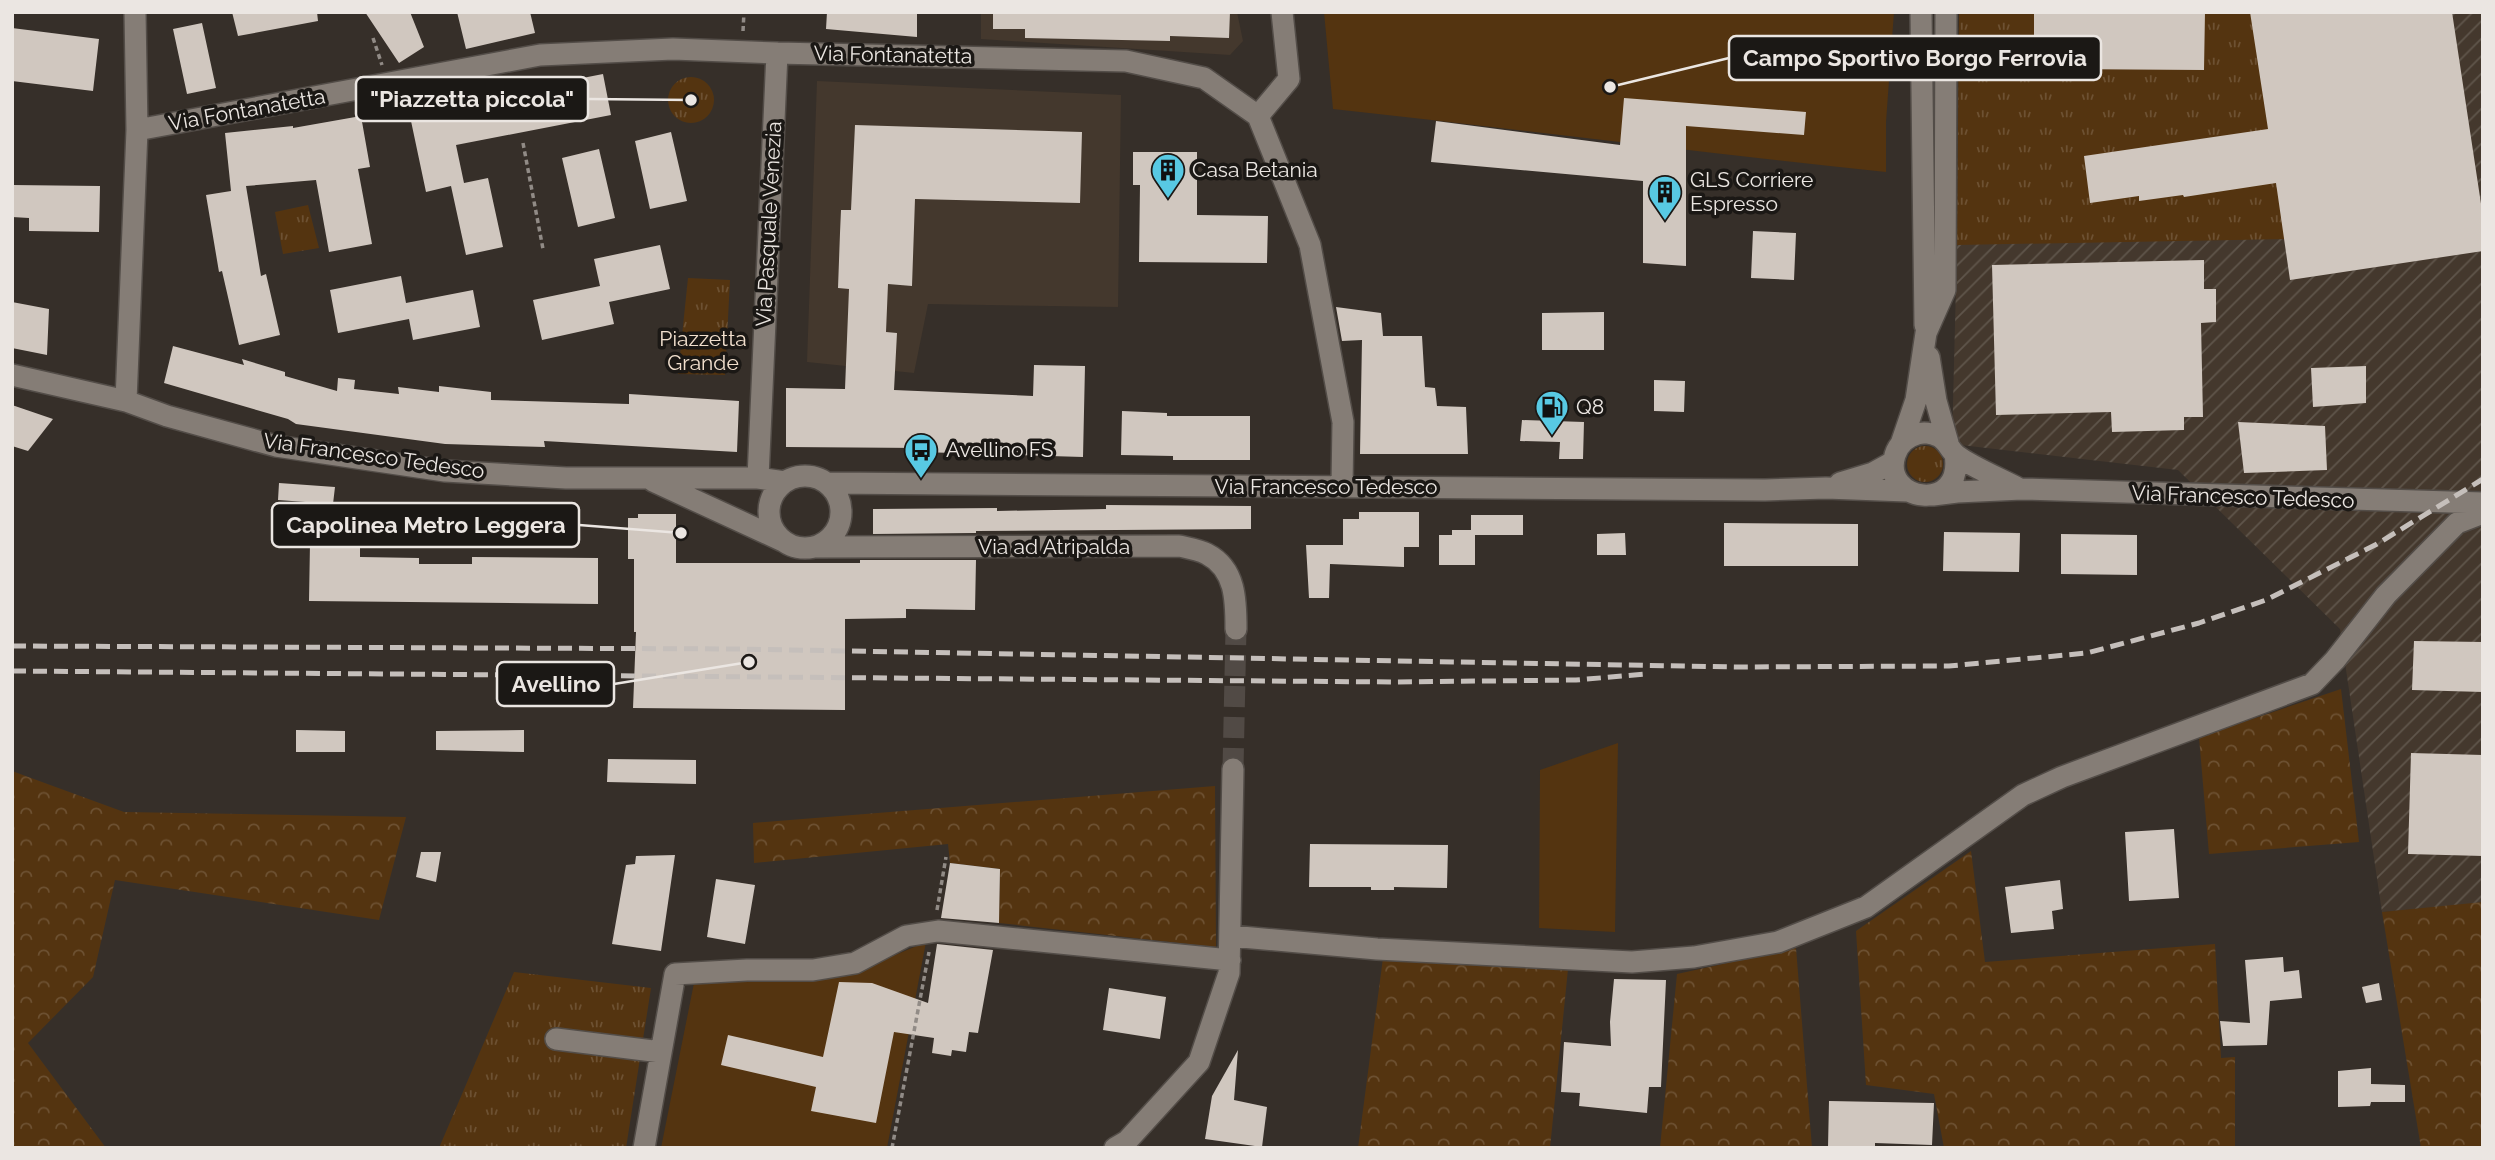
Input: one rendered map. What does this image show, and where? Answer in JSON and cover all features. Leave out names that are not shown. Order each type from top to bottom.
[{"type":"street","name":"Via Fontanatetta","points":[[126,401],[137,130],[135,12]]},
{"type":"street","points":[[1282,12],[1289,79],[1258,116],[1310,245],[1343,422],[1342,486]]},
{"type":"street","points":[[1921,12],[1926,333],[1936,401],[1952,449],[1955,476],[1950,485],[1933,495]]},
{"type":"street","points":[[1907,491],[1899,484],[1894,472],[1897,453],[1916,400],[1926,333],[1945,290],[1946,12]]},
{"type":"street","name":"Via Fontanatetta","points":[[137,130],[540,55],[673,49],[1126,61],[1204,78],[1258,116]]},
{"type":"street","name":"Via Pasquale Venezia","points":[[758,478],[777,53]]},
{"type":"street","name":"Via Francesco Tedesco","points":[[12,375],[126,401],[167,416],[276,446],[445,471],[566,478],[758,478],[785,482]]},
{"type":"street","name":"Via Francesco Tedesco","points":[[1826,488],[1873,473],[1897,453],[1910,436],[1926,433],[1937,435],[1952,449],[2022,489]]},
{"type":"street","points":[[788,544],[778,536],[772,526],[769,514],[771,501],[776,490],[785,482],[806,476],[817,478],[833,489],[840,514],[853,540],[876,548]]},
{"type":"street","points":[[645,477],[788,544],[805,549],[825,542],[834,534],[840,514],[850,497],[876,485]]},
{"type":"street","name":"Via Francesco Tedesco","points":[[827,483],[1765,490],[1826,488],[1907,491],[1924,496],[2022,489],[2473,503]]},
{"type":"street","points":[[1230,936],[1377,949],[1632,962],[1694,957],[1778,942],[1866,907],[2023,795],[2062,777],[2312,684],[2335,660],[2386,595],[2457,523],[2483,513]]},
{"type":"street","name":"Via ad Atripalda","points":[[814,547],[1179,546],[1207,554],[1222,566],[1236,596],[1236,629]]},
{"type":"street","points":[[1115,1148],[1126,1141],[1199,1062],[1229,973],[1233,769]]},
{"type":"street","points":[[644,1148],[675,974],[813,970],[845,965],[855,963],[906,936],[933,932],[1230,960]]},
{"type":"street","points":[[556,1039],[661,1052]]},
{"type":"path","points":[[373,38],[389,84]]},
{"type":"path","points":[[523,143],[543,249]]},
{"type":"path","points":[[892,1145],[946,857]]},
{"type":"shaded area","points":[[981,12],[1237,12],[1243,41],[1230,55],[981,39]]},
{"type":"shaded area","points":[[1959,12],[2483,12],[2483,903],[2382,912],[2340,629],[2178,470],[1952,444]]},
{"type":"shaded area","points":[[817,81],[1121,95],[1118,307],[928,304],[914,373],[807,362]]},
{"type":"green space","points":[[1324,12],[1894,12],[1886,122],[1886,172],[1333,109]]},
{"type":"green space","points":[[1959,12],[2251,12],[2289,239],[1957,245]]},
{"type":"green space","points":[[691,77],[707,84],[714,100],[707,116],[691,123],[675,116],[668,100],[675,84]]},
{"type":"green space","points":[[308,205],[319,248],[283,254],[275,212]]},
{"type":"green space","name":"Piazzetta Grande","points":[[688,278],[730,280],[725,375],[678,374]]},
{"type":"green space","points":[[1925,446],[1938,451],[1943,464],[1938,477],[1925,482],[1912,477],[1907,464],[1912,451]]},
{"type":"green space","points":[[2341,689],[2359,842],[2209,854],[2199,737]]},
{"type":"green space","points":[[1618,743],[1615,932],[1539,928],[1540,770]]},
{"type":"green space","points":[[12,771],[124,812],[406,817],[379,920],[115,880],[93,977],[28,1043],[106,1148],[12,1148]]},
{"type":"green space","points":[[1215,786],[1216,947],[999,923],[1000,869],[950,863],[948,844],[754,863],[753,823]]},
{"type":"green space","points":[[1971,851],[1985,962],[2215,944],[2221,1058],[2235,1057],[2235,1148],[1944,1148],[1934,1094],[1866,1085],[1856,931]]},
{"type":"green space","points":[[2483,902],[2483,1148],[2421,1148],[2382,912]]},
{"type":"green space","points":[[926,942],[887,1148],[661,1148],[694,983],[862,969]]},
{"type":"green space","points":[[1796,948],[1812,1148],[1660,1148],[1677,974]]},
{"type":"green space","points":[[1383,958],[1568,969],[1550,1148],[1358,1148]]},
{"type":"green space","points":[[514,972],[651,988],[626,1148],[439,1148]]},
{"type":"building","points":[[232,12],[317,12],[318,21],[238,36]]},
{"type":"building","points":[[365,12],[410,12],[424,47],[399,63]]},
{"type":"building","points":[[457,12],[530,12],[535,33],[466,49]]},
{"type":"building","points":[[827,12],[917,12],[917,37],[826,29]]},
{"type":"building","points":[[993,12],[1230,12],[1229,38],[1170,36],[1170,41],[1025,38],[1025,29],[993,29]]},
{"type":"building","points":[[2034,12],[2205,12],[2204,70],[2056,69],[2056,55],[2034,55]]},
{"type":"building","points":[[2250,12],[2452,12],[2483,217],[2483,251],[2290,280],[2276,183],[2184,197],[2139,201],[2139,196],[2090,203],[2084,156],[2268,129]]},
{"type":"building","points":[[202,23],[216,88],[187,94],[173,29]]},
{"type":"building","points":[[12,28],[99,39],[93,91],[12,81]]},
{"type":"building","points":[[603,74],[611,115],[456,145],[464,183],[488,178],[503,247],[466,255],[451,186],[426,192],[411,121],[472,108],[471,104],[558,87],[557,83]]},
{"type":"building","name":"GLS Corriere Espresso","points":[[1624,98],[1806,112],[1804,135],[1686,126],[1686,266],[1643,263],[1643,181],[1431,162],[1436,121],[1620,145]]},
{"type":"building","points":[[361,116],[370,167],[358,169],[372,244],[329,252],[316,180],[246,186],[261,276],[266,274],[280,335],[239,345],[222,271],[219,272],[206,195],[231,191],[225,133],[293,128]]},
{"type":"building","points":[[855,125],[1082,132],[1080,203],[915,199],[912,286],[888,284],[886,332],[897,333],[894,390],[1033,396],[1034,365],[1085,366],[1083,457],[921,452],[922,448],[786,447],[786,388],[845,389],[849,289],[838,288],[840,233],[841,210],[851,210]]},
{"type":"building","points":[[671,132],[687,201],[650,209],[635,141]]},
{"type":"building","points":[[599,149],[615,218],[578,227],[562,158]]},
{"type":"building","name":"Casa Betania","points":[[1133,152],[1197,152],[1197,215],[1268,216],[1267,263],[1139,262],[1140,185],[1133,185]]},
{"type":"building","points":[[12,185],[100,186],[99,232],[29,231],[29,218],[12,217]]},
{"type":"building","points":[[1753,231],[1796,233],[1794,280],[1751,278]]},
{"type":"building","points":[[660,245],[670,289],[609,302],[614,324],[542,340],[533,300],[600,286],[594,259]]},
{"type":"building","points":[[2204,260],[2204,289],[2216,289],[2216,322],[2201,323],[2203,417],[2184,417],[2184,430],[2112,432],[2111,412],[1996,415],[1992,265]]},
{"type":"building","points":[[401,276],[406,303],[473,290],[480,327],[413,340],[409,319],[338,333],[330,290]]},
{"type":"building","points":[[12,302],[49,309],[47,355],[12,348]]},
{"type":"building","points":[[1336,307],[1381,313],[1383,336],[1422,336],[1425,387],[1435,388],[1437,406],[1466,407],[1468,454],[1360,454],[1362,340],[1342,341]]},
{"type":"building","points":[[1604,312],[1604,350],[1542,350],[1542,313]]},
{"type":"building","points":[[173,346],[244,365],[242,359],[285,372],[285,376],[337,391],[338,378],[355,380],[354,389],[399,394],[398,387],[439,392],[439,386],[491,392],[491,400],[629,404],[629,394],[739,401],[737,452],[544,441],[545,447],[445,444],[296,424],[288,419],[164,383]]},
{"type":"building","points":[[2366,366],[2366,403],[2313,407],[2311,368]]},
{"type":"building","points":[[1654,380],[1685,381],[1684,412],[1654,411]]},
{"type":"building","points":[[12,405],[53,419],[28,451],[12,446]]},
{"type":"building","points":[[1122,411],[1167,413],[1167,416],[1250,416],[1250,460],[1173,460],[1173,456],[1121,455]]},
{"type":"building","name":"Q8","points":[[1522,420],[1584,422],[1583,459],[1559,459],[1560,442],[1520,441]]},
{"type":"building","points":[[2238,422],[2325,426],[2327,470],[2244,473]]},
{"type":"building","points":[[279,483],[335,487],[333,504],[278,500]]},
{"type":"building","points":[[1106,505],[1251,506],[1251,529],[873,534],[873,509],[997,508],[997,511],[1106,509]]},
{"type":"building","points":[[1359,512],[1419,512],[1419,547],[1404,547],[1404,567],[1330,564],[1329,598],[1309,598],[1306,545],[1343,545],[1343,519],[1359,519]]},
{"type":"building","points":[[638,514],[676,514],[676,563],[976,560],[975,610],[906,609],[906,618],[845,619],[845,710],[633,708],[636,632],[634,559],[628,559],[628,518],[638,518]]},
{"type":"building","points":[[1471,515],[1523,515],[1523,535],[1475,535],[1475,565],[1439,565],[1439,535],[1452,535],[1452,530],[1471,530]]},
{"type":"building","points":[[1724,523],[1858,524],[1858,566],[1724,566]]},
{"type":"building","points":[[1944,532],[2020,533],[2019,572],[1943,571]]},
{"type":"building","points":[[1625,533],[1626,555],[1597,555],[1597,534]]},
{"type":"building","points":[[2061,534],[2137,535],[2137,575],[2061,574]]},
{"type":"building","points":[[310,543],[360,543],[360,557],[419,558],[419,564],[472,564],[472,557],[598,558],[598,604],[309,601]]},
{"type":"building","points":[[2414,641],[2483,642],[2483,692],[2412,690]]},
{"type":"building","points":[[296,730],[345,731],[345,752],[296,752]]},
{"type":"building","points":[[524,730],[524,752],[436,750],[436,731]]},
{"type":"building","points":[[2411,753],[2483,755],[2483,856],[2408,854]]},
{"type":"building","points":[[608,759],[696,760],[696,784],[607,782]]},
{"type":"building","points":[[2174,829],[2179,898],[2129,901],[2125,832]]},
{"type":"building","points":[[1310,844],[1448,845],[1447,888],[1394,887],[1394,890],[1371,890],[1371,887],[1309,887]]},
{"type":"building","points":[[421,852],[441,852],[436,882],[416,877]]},
{"type":"building","points":[[675,855],[661,951],[612,944],[626,865],[635,864],[636,856]]},
{"type":"building","points":[[950,863],[1000,869],[999,923],[941,918]]},
{"type":"building","points":[[716,879],[755,885],[745,944],[707,937]]},
{"type":"building","points":[[2060,880],[2063,909],[2052,911],[2054,929],[2011,933],[2005,887]]},
{"type":"building","points":[[937,944],[993,950],[978,1033],[969,1032],[966,1052],[952,1050],[951,1056],[932,1053],[934,1038],[894,1032],[876,1123],[811,1111],[816,1087],[721,1065],[728,1035],[823,1057],[839,982],[872,983],[928,1003]]},
{"type":"building","points":[[2283,957],[2284,972],[2299,970],[2302,998],[2270,1001],[2267,1045],[2223,1046],[2220,1021],[2250,1023],[2245,960]]},
{"type":"building","points":[[1614,979],[1666,980],[1661,1087],[1649,1087],[1647,1113],[1579,1106],[1580,1093],[1561,1092],[1564,1042],[1611,1046]]},
{"type":"building","points":[[2379,983],[2382,1000],[2366,1003],[2362,987]]},
{"type":"building","points":[[1109,988],[1166,997],[1160,1039],[1103,1030]]},
{"type":"building","points":[[1238,1050],[1234,1100],[1267,1107],[1262,1147],[1205,1139],[1212,1096]]},
{"type":"building","points":[[2371,1068],[2371,1084],[2405,1085],[2405,1102],[2371,1102],[2370,1106],[2338,1107],[2338,1071]]},
{"type":"building","points":[[1829,1101],[1934,1103],[1932,1145],[1875,1143],[1875,1148],[1828,1147]]},
{"type":"tunnel","points":[[1233,769],[1236,629]]},
{"type":"railway","points":[[12,646],[740,649],[1735,667],[1949,666],[2087,653],[2199,623],[2266,600],[2377,544],[2483,479]]},
{"type":"railway","points":[[12,671],[1395,682],[1576,680],[1646,674]]},
{"type":"place","name":"Campo Sportivo Borgo Ferrovia","points":[[1610,87]]},
{"type":"place","name":"\"Piazzetta piccola\"","points":[[691,100]]},
{"type":"place","name":"Casa Betania","points":[[1168,200]]},
{"type":"place","name":"GLS Corriere Espresso","points":[[1665,222]]},
{"type":"place","name":"Q8","points":[[1552,437]]},
{"type":"place","name":"Avellino FS","points":[[921,480]]},
{"type":"place","name":"Capolinea Metro Leggera","points":[[681,533]]},
{"type":"place","name":"Avellino","points":[[749,662]]}]
